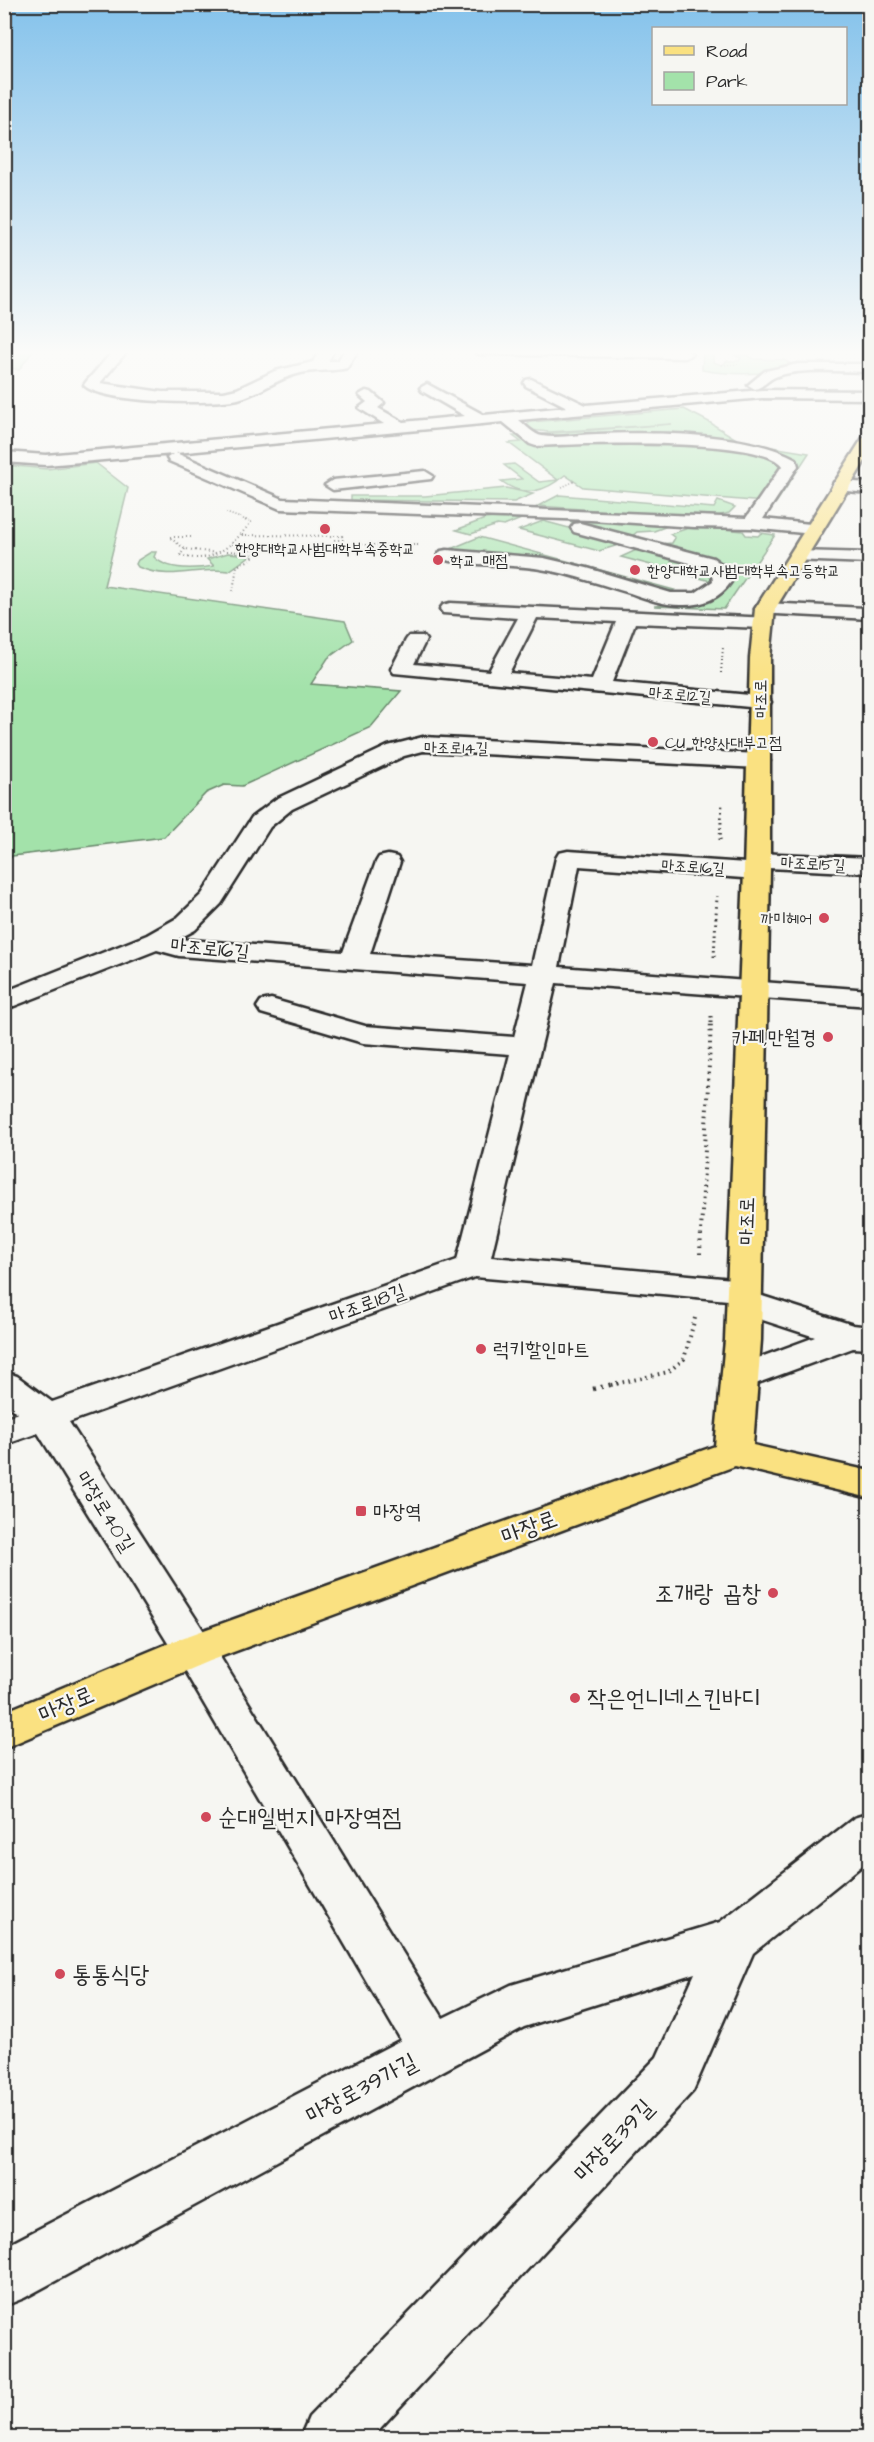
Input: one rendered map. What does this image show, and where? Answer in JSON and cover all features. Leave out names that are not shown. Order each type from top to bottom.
[{"type":"main road","name":"마조로","points":[[733,1453],[744,1296],[757,866],[760,658],[764,615],[855,463]]},
{"type":"main road","points":[[733,1453],[870,1485]]},
{"type":"main road","name":"마장로","points":[[4,1731],[194,1650],[733,1453]]},
{"type":"street","points":[[4,464],[70,463]]},
{"type":"street","points":[[186,463],[280,504],[626,516],[814,529]]},
{"type":"street","points":[[751,523],[790,463]]},
{"type":"street","points":[[333,485],[425,476]]},
{"type":"street","points":[[840,486],[870,488]]},
{"type":"street","points":[[447,555],[471,560],[525,561],[670,599],[683,600],[707,595],[717,590],[722,582],[721,573],[707,562],[519,512]]},
{"type":"street","points":[[798,556],[870,558]]},
{"type":"street","points":[[450,609],[628,616],[865,614]]},
{"type":"street","points":[[496,677],[531,612]]},
{"type":"street","points":[[600,687],[628,616]]},
{"type":"street","name":"마조로12길","points":[[416,640],[400,669],[760,702]]},
{"type":"street","name":"마조로14길","points":[[156,941],[186,924],[212,898],[261,822],[284,804],[396,751],[423,744],[759,761]]},
{"type":"street","name":"마조로16길","points":[[472,1266],[544,974],[568,858],[757,866]]},
{"type":"street","points":[[354,960],[388,862]]},
{"type":"street","name":"마조로15길","points":[[757,866],[870,866]]},
{"type":"street","name":"마조로16길","points":[[4,1002],[156,941],[179,948],[753,988]]},
{"type":"street","points":[[753,988],[870,998]]},
{"type":"street","points":[[271,1006],[363,1034],[526,1047]]},
{"type":"street","name":"마조로18길","points":[[4,1432],[472,1266],[744,1296],[860,1337]]},
{"type":"street","points":[[739,1378],[860,1337]]},
{"type":"street","name":"마장로40길","points":[[4,1384],[47,1417],[194,1650]]},
{"type":"street","points":[[194,1650],[434,2049]]},
{"type":"street","name":"마장로39길","points":[[330,2438],[675,2074],[735,1940],[870,1832]]},
{"type":"street","name":"마장로39가길","points":[[4,2278],[511,2008],[735,1940]]},
{"type":"path","points":[[185,549],[180,555],[186,558],[201,558],[222,553],[241,535],[263,508],[280,504]]},
{"type":"path","points":[[241,535],[342,536],[348,544]]},
{"type":"path","points":[[191,537],[169,537],[185,549],[222,553]]},
{"type":"path","points":[[334,540],[344,540]]},
{"type":"path","points":[[232,544],[243,544],[239,549],[261,550]]},
{"type":"path","points":[[337,545],[423,545]]},
{"type":"path","points":[[226,550],[255,553],[252,559],[237,566],[234,591]]},
{"type":"green space","points":[[96,463],[128,488],[104,586],[345,621],[353,640],[328,658],[311,684],[401,691],[371,727],[242,786],[224,785],[206,793],[164,837],[12,856],[5,865],[5,465],[47,469]]},
{"type":"green space","points":[[535,463],[802,463],[776,503],[583,487],[565,475],[558,481],[543,489],[535,491],[518,490],[501,481],[522,479],[504,465],[514,464],[539,482],[558,480]]},
{"type":"green space","points":[[506,488],[533,494],[514,502],[351,500],[351,496],[425,496]]},
{"type":"green space","points":[[559,495],[714,508],[718,501],[735,507],[729,513],[710,518],[538,506]]},
{"type":"green space","points":[[526,517],[504,526],[497,525],[471,534],[456,530],[485,519]]},
{"type":"green space","points":[[573,517],[673,524],[654,531],[637,532],[631,537],[624,537],[573,524],[569,521]]},
{"type":"green space","points":[[543,521],[625,543],[599,551],[519,530]]},
{"type":"green space","points":[[695,526],[743,531],[746,535],[758,536],[761,533],[775,535],[724,609],[654,606],[705,601],[723,592],[729,585],[728,577],[660,544],[672,543],[675,538],[670,534]]},
{"type":"green space","points":[[479,537],[674,590],[666,594],[594,575],[448,550]]},
{"type":"green space","points":[[643,547],[703,563],[718,583],[621,557]]},
{"type":"green space","points":[[151,552],[156,552],[154,557],[167,565],[191,568],[214,566],[207,559],[228,553],[251,555],[229,571],[206,570],[174,574],[138,567],[136,564],[138,560]]},
{"type":"place","name":"한양대학교사범대학부속중학교","points":[[325,529]]},
{"type":"place","name":"학교 매점","points":[[438,560]]},
{"type":"place","name":"한양대학교사범대학부속고등학교","points":[[635,570]]},
{"type":"place","name":"CU 한양사대부고점","points":[[653,742]]},
{"type":"place","name":"까미헤어","points":[[824,918]]},
{"type":"place","name":"카페,만월경","points":[[828,1037]]},
{"type":"place","name":"럭키할인마트","points":[[481,1349]]},
{"type":"place","name":"마장역","points":[[361,1511]]},
{"type":"place","name":"조개랑 곱창","points":[[773,1593]]},
{"type":"place","name":"작은언니네스킨바디","points":[[575,1698]]},
{"type":"place","name":"순대일번지 마장역점","points":[[206,1817]]},
{"type":"place","name":"통통식당","points":[[60,1974]]}]
